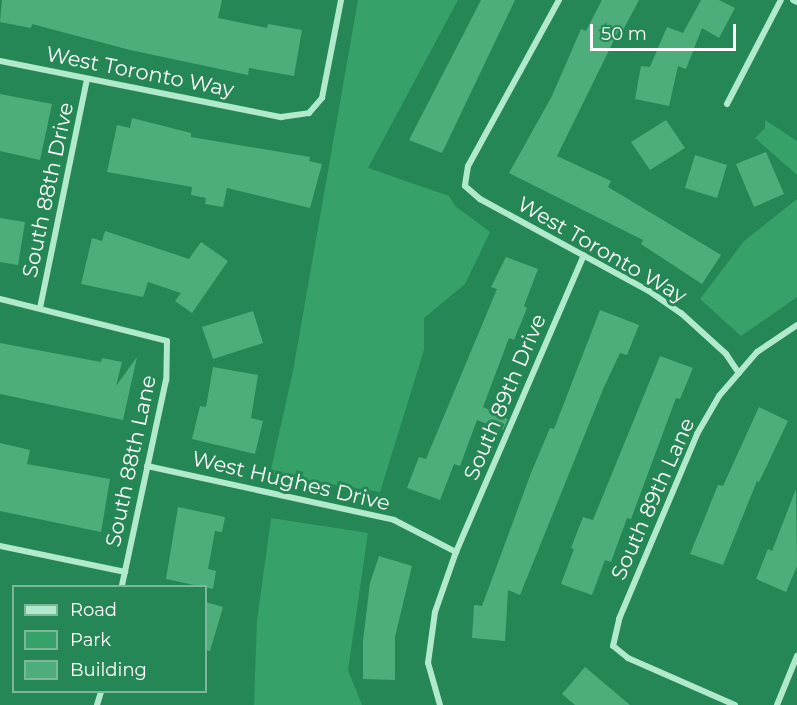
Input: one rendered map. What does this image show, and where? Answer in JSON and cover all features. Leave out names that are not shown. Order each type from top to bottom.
[{"type":"street","name":"West Toronto Way","points":[[0,61],[281,117],[309,113],[322,98],[341,0]]},
{"type":"street","name":"West Toronto Way","points":[[559,0],[468,166],[465,186],[480,199],[584,255],[681,313],[726,354],[739,373]]},
{"type":"street","points":[[727,104],[781,0]]},
{"type":"street","name":"South 88th Drive","points":[[40,308],[87,80]]},
{"type":"street","name":"South 89th Drive","points":[[440,705],[428,663],[435,612],[456,552],[584,255]]},
{"type":"street","points":[[0,299],[40,308]]},
{"type":"street","name":"South 88th Lane","points":[[40,308],[167,341],[166,380],[122,585]]},
{"type":"street","points":[[739,373],[758,352],[797,325]]},
{"type":"street","name":"South 89th Lane","points":[[735,705],[628,658],[613,646],[619,620],[697,434],[719,396],[739,373]]},
{"type":"street","name":"West Hughes Drive","points":[[147,466],[394,520],[456,552]]},
{"type":"street","points":[[0,546],[125,572]]},
{"type":"street","points":[[777,705],[797,656]]},
{"type":"green space","points":[[358,0],[458,0],[368,168],[449,196],[455,206],[490,232],[465,284],[424,318],[424,350],[380,492],[270,474],[293,371]]},
{"type":"green space","points":[[765,120],[797,141],[797,175],[755,138],[765,128]]},
{"type":"green space","points":[[797,199],[797,297],[741,336],[700,299],[744,241]]},
{"type":"green space","points":[[271,518],[368,533],[348,670],[362,705],[254,705],[257,621]]},
{"type":"building","points":[[2,0],[222,0],[218,18],[267,28],[268,24],[302,30],[294,76],[249,68],[248,75],[130,50],[32,24],[31,28],[0,22]]},
{"type":"building","points":[[481,0],[515,0],[442,153],[409,140]]},
{"type":"building","points":[[602,0],[639,0],[622,32],[619,30],[557,156],[611,181],[608,187],[721,255],[702,284],[641,244],[643,240],[509,173],[552,96],[581,29],[586,31]]},
{"type":"building","points":[[701,0],[719,0],[735,8],[719,38],[702,28],[686,69],[678,66],[669,106],[635,99],[641,66],[650,67],[667,27],[683,33]]},
{"type":"building","points":[[0,94],[52,104],[40,160],[0,151]]},
{"type":"building","points":[[132,118],[191,133],[191,137],[310,157],[309,161],[322,164],[310,208],[227,188],[223,207],[205,204],[206,198],[191,195],[192,187],[107,172],[117,125],[130,128]]},
{"type":"building","points":[[666,120],[685,148],[650,170],[631,142]]},
{"type":"building","points":[[766,152],[784,194],[754,207],[736,164]]},
{"type":"building","points":[[695,155],[727,165],[717,198],[685,188]]},
{"type":"building","points":[[0,218],[25,222],[18,265],[0,262]]},
{"type":"building","points":[[105,231],[189,259],[201,242],[228,261],[192,313],[175,301],[181,293],[148,282],[143,297],[81,284],[92,238],[102,241]]},
{"type":"building","points":[[506,257],[538,269],[524,306],[527,308],[514,340],[509,338],[483,407],[508,419],[503,430],[477,420],[460,466],[454,464],[440,500],[407,488],[419,457],[426,459],[497,289],[491,287]]},
{"type":"building","points":[[600,310],[639,325],[627,355],[620,353],[604,387],[520,595],[508,590],[505,641],[472,638],[474,605],[482,606],[531,473],[550,428],[554,429]]},
{"type":"building","points":[[253,311],[263,343],[213,359],[202,327]]},
{"type":"building","points":[[0,343],[101,362],[102,358],[122,362],[116,386],[137,357],[123,420],[0,394]]},
{"type":"building","points":[[660,356],[693,368],[680,399],[676,398],[631,519],[627,518],[611,562],[605,560],[592,595],[561,584],[583,517],[593,520]]},
{"type":"building","points":[[213,367],[258,375],[251,418],[263,421],[255,454],[192,439],[200,406],[206,407]]},
{"type":"building","points":[[759,407],[788,421],[759,482],[757,481],[723,565],[690,554],[718,485],[723,486]]},
{"type":"building","points":[[0,443],[30,450],[27,464],[110,479],[101,532],[0,511]]},
{"type":"building","points":[[796,489],[797,566],[786,592],[756,579],[768,549],[772,551]]},
{"type":"building","points":[[178,507],[225,517],[222,532],[215,531],[208,569],[216,571],[213,589],[207,588],[207,585],[194,585],[166,579]]},
{"type":"building","points":[[379,556],[412,566],[395,637],[395,680],[363,679],[363,641],[370,583]]},
{"type":"building","points":[[207,602],[223,607],[210,651],[207,650]]},
{"type":"building","points":[[585,667],[630,705],[575,705],[562,694]]}]
